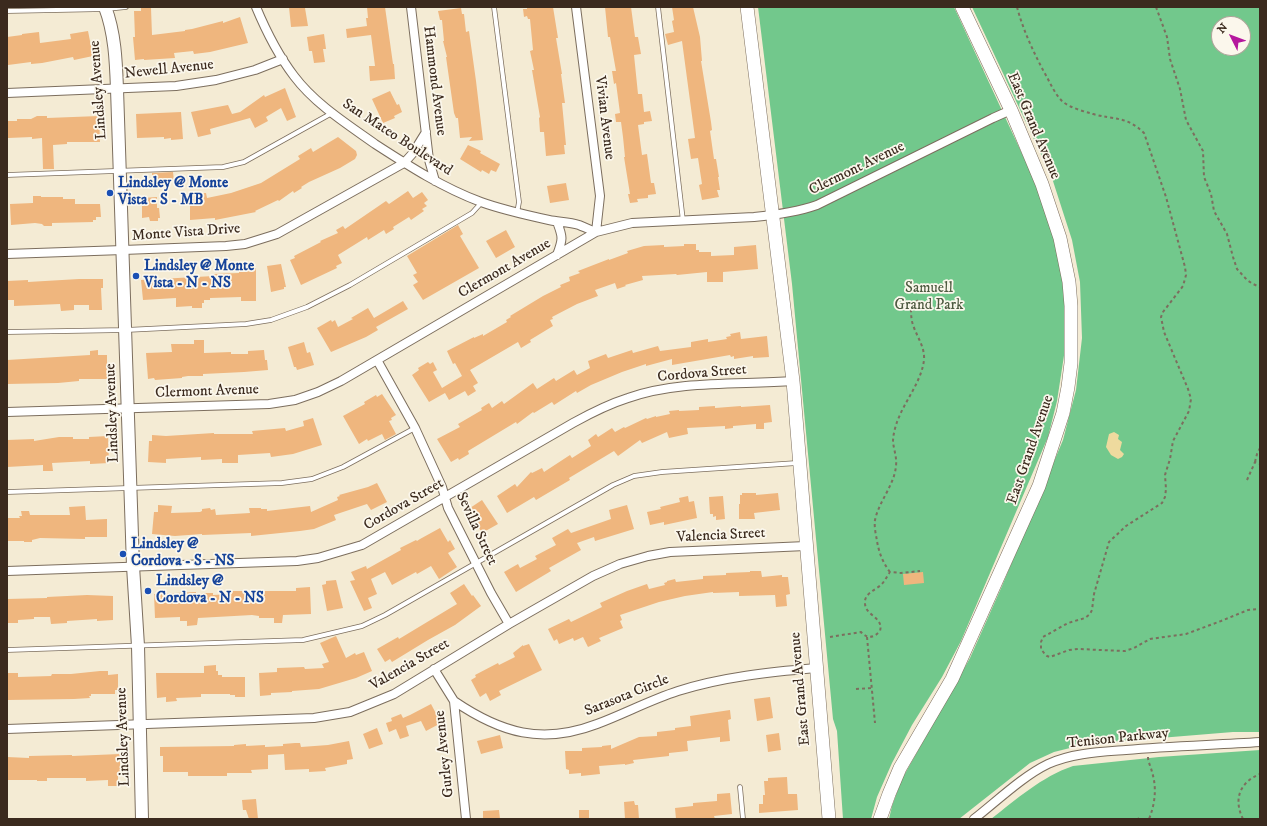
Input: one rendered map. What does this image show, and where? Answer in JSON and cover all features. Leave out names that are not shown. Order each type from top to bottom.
[{"type":"main road","name":"East Grand Avenue","points":[[747,7],[793,381],[828,819]]},
{"type":"main road","name":"East Grand Avenue","points":[[880,819],[900,768],[952,679],[1039,486],[1063,413],[1068,387],[1071,349],[1071,306],[1066,262],[1060,238],[1042,184],[1011,110],[962,7]]},
{"type":"street","name":"San Mateo Boulevard","points":[[256,7],[266,31],[295,77],[332,113],[404,163],[435,181],[482,202],[517,214],[578,225],[596,232]]},
{"type":"street","name":"Hammond Avenue","points":[[411,7],[429,160],[435,181]]},
{"type":"street","name":"Vivian Avenue","points":[[576,7],[600,196],[596,232]]},
{"type":"street","name":"Lindsley Avenue","points":[[105,8],[116,58],[138,646],[142,819]]},
{"type":"street","name":"Newell Avenue","points":[[7,93],[176,86],[216,80],[255,70],[283,59]]},
{"type":"street","name":"Clermont Avenue","points":[[7,412],[269,404],[295,400],[318,392],[341,381],[596,232],[632,223],[772,215],[808,209],[1011,110]]},
{"type":"street","name":"Monte Vista Drive","points":[[7,254],[226,246],[245,244],[277,234],[404,163],[413,153],[426,132]]},
{"type":"street","points":[[556,255],[561,243],[562,235],[557,222]]},
{"type":"street","name":"Sevilla Street","points":[[377,360],[415,428],[442,487],[448,508],[491,593],[509,624]]},
{"type":"street","name":"Cordova Street","points":[[7,571],[297,561],[318,558],[362,545],[573,423],[599,409],[630,397],[662,389],[692,386],[793,381]]},
{"type":"street","name":"Valencia Street","points":[[7,729],[314,718],[350,712],[394,694],[509,624],[593,576],[620,564],[648,556],[693,550],[806,546]]},
{"type":"street","name":"Sarasota Circle","points":[[454,701],[472,713],[494,724],[519,732],[536,735],[553,735],[596,725],[677,691],[703,684],[778,672],[816,668]]},
{"type":"street","name":"Gurley Avenue","points":[[434,669],[454,701],[466,819]]},
{"type":"street","name":"Tenison Parkway","points":[[974,819],[1028,776],[1048,764],[1065,758],[1093,753],[1147,748],[1260,742]]},
{"type":"lane","points":[[7,11],[126,7]]},
{"type":"lane","points":[[494,7],[518,202],[517,214]]},
{"type":"lane","points":[[658,7],[683,221]]},
{"type":"lane","points":[[7,175],[223,167],[244,162],[332,113]]},
{"type":"lane","points":[[7,332],[126,330],[246,324],[271,320],[307,307],[350,284],[472,213],[482,202]]},
{"type":"lane","points":[[7,492],[282,483],[312,479],[343,467],[415,428]]},
{"type":"lane","points":[[7,650],[303,640],[362,626],[385,615],[613,485],[634,476],[662,472],[800,462]]},
{"type":"lane","points":[[740,787],[743,819]]},
{"type":"path","points":[[1017,7],[1030,46],[1055,92],[1063,101],[1073,108],[1128,121],[1137,126],[1144,133],[1166,197],[1186,275],[1183,286],[1163,312],[1161,317],[1164,332],[1188,389],[1190,400],[1189,412],[1173,441],[1170,459],[1165,475],[1165,497],[1162,503],[1126,526],[1109,542],[1094,594],[1090,614],[1085,618],[1068,623],[1043,637],[1041,649],[1047,656],[1050,657],[1069,650],[1078,649],[1125,651],[1150,639],[1186,634],[1248,610],[1260,609]]},
{"type":"path","points":[[1156,7],[1167,37],[1170,59],[1180,89],[1186,120],[1203,151],[1204,177],[1214,211],[1227,234],[1237,269],[1247,280],[1260,287]]},
{"type":"path","points":[[890,572],[880,554],[875,531],[875,521],[895,472],[897,461],[893,440],[895,428],[918,379],[924,361],[923,348],[914,327],[910,307],[918,300]]},
{"type":"path","points":[[1247,480],[1260,448]]},
{"type":"path","points":[[1255,462],[1260,464]]},
{"type":"path","points":[[890,572],[901,573],[920,571]]},
{"type":"path","points":[[830,637],[861,632],[868,637],[878,634],[881,628],[879,621],[866,608],[865,600],[869,594],[884,582],[890,572]]},
{"type":"path","points":[[868,637],[875,723]]},
{"type":"path","points":[[856,689],[872,688]]},
{"type":"path","points":[[1147,748],[1148,759],[1153,773],[1155,791],[1154,800],[1148,819]]},
{"type":"path","points":[[1243,819],[1238,802],[1240,790],[1248,780],[1260,774]]},
{"type":"green space","name":"Samuell Grand Park","points":[[758,7],[954,7],[1037,186],[1053,232],[1064,288],[1065,349],[1057,401],[1048,437],[961,641],[942,677],[912,725],[892,763],[877,797],[871,819],[843,819],[837,731],[833,719],[792,284]]},
{"type":"green space","points":[[972,7],[1260,7],[1260,732],[1233,732],[1086,744],[1054,752],[1030,763],[959,819],[889,819],[902,779],[970,658],[1063,440],[1076,390],[1082,338],[1080,282],[1072,240],[1052,178]]},
{"type":"green space","points":[[1260,750],[1260,819],[991,819],[1040,782],[1073,766],[1159,757]]},
{"type":"sand","points":[[1114,432],[1119,435],[1118,439],[1122,442],[1120,450],[1124,454],[1118,459],[1111,455],[1106,447],[1109,434]]},
{"type":"building","points":[[289,7],[305,8],[308,26],[291,27]]},
{"type":"building","points":[[367,7],[385,7],[395,79],[370,81],[369,66],[375,66],[371,35],[347,38],[346,29],[367,26]]},
{"type":"building","points":[[527,7],[553,7],[565,103],[562,103],[566,145],[564,145],[565,154],[546,156],[544,132],[540,132],[540,117],[532,70],[534,70],[530,51],[533,50],[530,19],[528,19],[527,16],[524,17],[523,9],[527,9]]},
{"type":"building","points":[[605,7],[631,7],[635,37],[638,37],[641,54],[634,55],[638,94],[642,94],[644,112],[650,111],[652,121],[644,122],[644,124],[638,125],[642,155],[647,154],[651,183],[654,183],[656,194],[648,195],[648,198],[637,199],[638,202],[630,203],[628,194],[630,194],[624,157],[621,122],[616,122],[615,114],[620,113],[616,83],[614,84],[612,71],[616,71],[610,37],[608,37]]},
{"type":"building","points":[[672,7],[693,7],[700,37],[701,61],[712,130],[710,131],[714,159],[716,159],[719,177],[720,190],[717,190],[719,197],[702,200],[699,185],[702,184],[698,158],[691,159],[688,139],[695,138],[682,41],[668,45],[665,34],[674,32]]},
{"type":"building","points":[[141,8],[151,8],[152,35],[185,31],[223,21],[223,23],[240,17],[248,43],[210,52],[194,54],[193,51],[174,53],[175,58],[135,60],[133,37],[135,37],[134,11],[141,11]]},
{"type":"building","points":[[461,8],[462,14],[464,14],[466,32],[469,31],[483,140],[469,141],[472,137],[460,138],[458,118],[456,118],[454,113],[447,57],[443,41],[442,20],[440,20],[438,11]]},
{"type":"building","points":[[88,31],[93,56],[74,60],[73,57],[31,64],[31,62],[8,65],[7,63],[7,37],[39,32],[40,43],[71,39],[70,34]]},
{"type":"building","points":[[324,34],[326,49],[323,49],[325,62],[314,63],[312,51],[309,51],[307,37]]},
{"type":"building","points":[[285,88],[296,117],[287,121],[281,108],[266,117],[268,121],[255,128],[250,118],[210,129],[211,134],[198,137],[191,112],[228,105],[232,114],[240,112],[264,95],[265,97]]},
{"type":"building","points":[[390,91],[397,105],[399,104],[402,112],[394,116],[395,118],[383,123],[372,99]]},
{"type":"building","points":[[181,112],[183,139],[171,140],[171,138],[164,139],[164,137],[137,138],[136,114]]},
{"type":"building","points":[[37,116],[47,116],[47,118],[99,116],[100,142],[67,142],[67,144],[53,145],[54,169],[43,169],[42,138],[8,138],[7,121],[31,119]]},
{"type":"building","points":[[338,137],[356,151],[357,155],[355,159],[340,168],[309,182],[294,193],[293,191],[279,201],[278,200],[255,211],[256,212],[215,220],[215,218],[190,220],[189,194],[206,193],[207,198],[231,193],[261,183],[300,159],[298,156],[311,148],[313,152]]},
{"type":"building","points":[[468,145],[481,151],[480,153],[500,164],[496,172],[491,170],[489,174],[482,170],[481,172],[460,159]]},
{"type":"building","points":[[173,172],[174,181],[152,181],[152,173]]},
{"type":"building","points":[[566,183],[569,200],[550,203],[547,186]]},
{"type":"building","points":[[408,191],[413,198],[422,192],[428,200],[424,203],[427,206],[422,209],[424,211],[411,220],[409,217],[393,227],[394,229],[386,234],[384,230],[368,240],[367,237],[338,255],[342,263],[336,266],[337,268],[301,285],[290,260],[295,258],[294,256],[321,242],[320,241],[338,233],[336,230],[343,226],[345,229],[386,201],[389,204]]},
{"type":"building","points":[[33,196],[75,199],[75,204],[100,204],[101,217],[96,217],[96,220],[93,220],[93,222],[52,223],[52,226],[44,226],[42,224],[35,223],[11,225],[10,204],[33,203]]},
{"type":"building","points":[[157,197],[157,208],[159,208],[160,218],[158,218],[158,221],[150,221],[149,217],[142,218],[143,198]]},
{"type":"building","points":[[458,225],[463,234],[460,236],[479,268],[423,300],[413,285],[418,282],[413,275],[417,273],[407,256]]},
{"type":"building","points":[[506,230],[515,247],[496,258],[486,241]]},
{"type":"building","points":[[684,244],[696,244],[696,250],[699,250],[699,252],[711,252],[711,256],[734,255],[734,247],[756,245],[758,269],[723,272],[723,282],[707,282],[707,272],[642,276],[643,280],[617,289],[615,283],[595,290],[598,296],[577,304],[552,317],[553,319],[550,320],[553,326],[530,340],[531,342],[521,348],[518,342],[470,370],[478,383],[473,386],[476,391],[468,396],[465,391],[449,400],[445,393],[429,402],[412,375],[419,370],[418,368],[428,362],[430,364],[433,362],[437,370],[433,372],[442,388],[462,376],[455,363],[453,364],[447,351],[474,337],[483,334],[483,336],[507,322],[506,320],[511,317],[510,316],[561,287],[560,285],[570,281],[569,277],[580,273],[578,271],[628,253],[627,251],[644,246],[684,246]]},
{"type":"building","points":[[281,264],[286,287],[284,287],[284,289],[271,292],[267,266]]},
{"type":"building","points":[[247,268],[256,268],[256,301],[241,301],[241,297],[210,298],[210,300],[204,300],[204,303],[202,303],[202,308],[192,308],[192,306],[176,307],[176,298],[143,300],[141,280],[214,276],[214,274],[247,272]]},
{"type":"building","points":[[103,279],[103,288],[101,288],[102,310],[89,310],[89,305],[74,305],[74,310],[61,311],[60,304],[14,306],[14,300],[7,300],[7,281],[28,280],[28,282]]},
{"type":"building","points":[[403,301],[408,309],[376,327],[378,330],[366,337],[331,352],[317,328],[331,320],[332,322],[335,320],[338,327],[353,319],[351,318],[368,308],[374,318]]},
{"type":"building","points":[[740,332],[741,339],[767,336],[769,357],[753,358],[753,356],[734,359],[734,356],[731,357],[730,355],[672,365],[672,359],[646,366],[646,364],[591,385],[577,393],[576,391],[554,405],[552,402],[534,413],[533,412],[517,424],[516,422],[468,451],[469,454],[459,460],[458,458],[451,462],[437,439],[460,427],[458,424],[482,410],[481,408],[489,403],[492,408],[502,401],[504,404],[533,383],[537,389],[554,378],[556,381],[574,370],[577,375],[590,368],[588,361],[606,354],[608,358],[632,350],[633,353],[658,346],[660,351],[691,347],[691,342],[708,339],[708,342],[727,339],[726,337],[731,336],[730,334]]},
{"type":"building","points":[[194,340],[204,340],[204,353],[231,352],[231,354],[248,354],[248,351],[264,350],[268,370],[203,374],[203,376],[188,376],[182,378],[155,380],[154,378],[148,379],[146,353],[172,352],[171,344],[194,344]]},
{"type":"building","points":[[304,342],[307,353],[310,352],[314,365],[297,370],[296,367],[294,367],[288,347]]},
{"type":"building","points":[[98,350],[98,355],[107,355],[107,379],[79,379],[79,381],[58,383],[7,384],[7,360],[90,355],[90,351]]},
{"type":"building","points":[[382,394],[396,415],[389,421],[396,434],[385,440],[382,434],[368,441],[367,439],[359,444],[343,416],[365,404],[364,402],[376,395],[377,397]]},
{"type":"building","points":[[770,405],[772,422],[764,423],[764,429],[756,429],[756,424],[733,426],[733,428],[725,429],[725,426],[687,428],[688,434],[669,438],[667,432],[642,443],[640,440],[618,456],[614,451],[536,500],[534,497],[507,513],[497,496],[515,484],[517,487],[531,472],[532,473],[542,468],[544,472],[570,455],[572,458],[591,446],[588,440],[596,434],[598,437],[612,428],[615,432],[646,418],[670,414],[669,411],[699,410],[699,407],[715,406],[715,408]]},
{"type":"building","points":[[313,418],[322,445],[293,454],[271,457],[270,453],[238,455],[238,463],[222,463],[222,459],[201,460],[201,457],[166,459],[166,463],[148,462],[149,441],[152,441],[152,435],[166,436],[214,433],[253,434],[252,431],[285,428],[286,431],[304,426],[303,421]]},
{"type":"building","points":[[108,436],[109,463],[90,464],[90,461],[52,463],[53,471],[43,471],[43,465],[7,467],[7,440],[34,439],[34,441],[59,437],[89,439],[89,437]]},
{"type":"building","points":[[377,483],[387,502],[371,510],[367,504],[334,515],[336,520],[314,529],[251,536],[251,533],[175,536],[152,534],[154,512],[158,512],[158,505],[172,506],[171,513],[200,512],[202,509],[210,508],[211,510],[215,509],[216,515],[250,513],[249,508],[267,509],[267,511],[310,506],[311,512],[338,500],[337,497],[340,496],[339,495]]},
{"type":"building","points":[[742,493],[756,493],[756,495],[778,493],[780,510],[754,513],[755,519],[739,519],[740,495],[742,495]]},
{"type":"building","points":[[688,496],[689,502],[694,501],[697,518],[664,525],[664,522],[650,525],[647,512],[680,502],[679,498]]},
{"type":"building","points":[[723,496],[725,519],[716,520],[716,516],[713,517],[713,514],[710,514],[709,497]]},
{"type":"building","points":[[482,500],[498,524],[482,533],[469,511],[471,510],[470,508]]},
{"type":"building","points":[[627,505],[634,529],[595,541],[594,537],[577,543],[581,550],[549,568],[551,571],[516,592],[504,572],[518,564],[520,568],[537,559],[535,556],[556,545],[552,538],[568,529],[571,533],[611,519],[609,510]]},
{"type":"building","points":[[85,506],[86,520],[107,519],[107,537],[85,537],[85,539],[40,538],[32,540],[32,542],[7,541],[7,518],[20,518],[19,516],[22,516],[21,511],[29,511],[30,515],[70,515],[69,507]]},
{"type":"building","points":[[440,528],[448,542],[450,540],[455,549],[448,553],[457,567],[439,579],[431,566],[392,585],[385,572],[371,579],[377,594],[368,598],[372,608],[364,611],[350,581],[355,580],[351,572],[366,566],[367,569],[401,550],[400,548],[416,540],[417,541]]},
{"type":"building","points":[[761,571],[762,577],[782,575],[782,577],[788,577],[790,594],[786,595],[787,606],[776,607],[775,595],[739,596],[739,592],[713,592],[685,596],[659,602],[620,615],[622,620],[620,621],[623,628],[599,638],[601,641],[588,647],[583,637],[574,641],[573,638],[559,644],[557,639],[554,641],[548,629],[569,619],[571,622],[602,607],[600,603],[647,584],[649,589],[665,585],[664,583],[667,581],[675,579],[676,582],[703,579],[703,576],[726,575],[726,573]]},
{"type":"building","points":[[923,572],[924,583],[904,585],[903,574]]},
{"type":"building","points":[[336,580],[343,608],[327,611],[322,585],[326,584],[326,581]]},
{"type":"building","points":[[464,584],[481,606],[455,625],[392,662],[390,659],[385,662],[377,649],[398,637],[399,639],[457,604],[450,593]]},
{"type":"building","points":[[310,587],[311,614],[283,615],[282,623],[274,623],[274,618],[259,618],[259,616],[252,615],[198,618],[197,625],[187,626],[187,621],[180,621],[180,617],[155,618],[154,594],[196,592],[213,593],[213,595],[232,594],[232,591],[296,591],[296,588]]},
{"type":"building","points":[[87,595],[113,596],[113,620],[97,621],[97,619],[67,621],[67,623],[51,624],[50,617],[34,617],[34,619],[18,620],[18,623],[7,623],[7,599]]},
{"type":"building","points":[[336,636],[346,658],[355,653],[356,655],[364,652],[372,671],[356,678],[319,689],[271,693],[271,695],[260,696],[259,673],[277,672],[277,668],[324,668],[322,664],[329,662],[320,643]]},
{"type":"building","points":[[529,644],[542,670],[499,691],[501,695],[490,701],[486,693],[480,697],[471,680],[476,677],[475,675],[498,663],[499,665],[515,657],[513,653],[523,645]]},
{"type":"building","points":[[216,665],[218,675],[222,675],[222,677],[245,677],[245,697],[235,697],[235,695],[230,694],[201,694],[201,697],[176,698],[177,701],[166,702],[166,697],[157,698],[156,673],[204,673],[204,666]]},
{"type":"building","points":[[108,671],[108,675],[118,674],[118,690],[115,690],[115,694],[91,694],[91,696],[89,696],[90,698],[74,699],[7,700],[7,673],[18,673],[18,677],[51,676],[52,674]]},
{"type":"building","points":[[770,697],[773,718],[757,721],[754,699]]},
{"type":"building","points":[[431,704],[441,723],[426,731],[421,721],[406,726],[409,736],[400,739],[396,729],[389,732],[386,723],[392,721],[391,718],[401,714],[403,718]]},
{"type":"building","points":[[730,710],[731,719],[728,720],[730,741],[720,742],[720,737],[687,741],[688,751],[669,753],[669,756],[633,760],[634,763],[625,765],[599,766],[600,774],[581,776],[581,773],[569,774],[569,770],[566,769],[565,751],[582,751],[582,748],[611,745],[611,749],[639,737],[657,736],[657,732],[691,726],[690,716]]},
{"type":"building","points":[[377,728],[383,744],[369,749],[363,734]]},
{"type":"building","points":[[779,733],[781,750],[768,752],[766,735]]},
{"type":"building","points":[[500,735],[503,748],[481,754],[477,741]]},
{"type":"building","points":[[349,741],[353,759],[347,760],[347,764],[325,768],[326,771],[309,772],[309,769],[285,770],[284,754],[268,755],[268,769],[251,770],[252,773],[227,773],[227,776],[188,776],[188,772],[163,772],[163,756],[160,756],[160,747],[234,746],[246,744],[246,746],[265,745],[265,747],[300,743],[301,747],[328,745]]},
{"type":"building","points":[[120,754],[120,775],[118,775],[118,786],[108,786],[108,780],[86,781],[86,778],[47,778],[47,781],[7,780],[7,757],[29,758],[29,756]]},
{"type":"building","points":[[787,777],[788,794],[797,794],[798,810],[759,813],[759,804],[763,804],[763,795],[765,795],[764,781],[768,781],[768,778]]},
{"type":"building","points":[[730,793],[732,814],[714,816],[715,819],[676,819],[675,808],[693,806],[693,803],[717,801],[717,794]]},
{"type":"building","points":[[256,799],[258,819],[249,819],[246,810],[243,810],[242,800]]},
{"type":"building","points":[[634,801],[635,805],[638,805],[639,819],[625,819],[624,802]]},
{"type":"building","points":[[499,810],[500,819],[483,819],[483,811]]},
{"type":"building","points":[[579,810],[589,810],[589,819],[579,819]]},
{"type":"place","name":"Lindsley @ Monte Vista - S - MB","points":[[110,193]]},
{"type":"place","name":"Lindsley @ Monte Vista - N - NS","points":[[136,276]]},
{"type":"place","name":"Lindsley @ Cordova - S - NS","points":[[123,554]]},
{"type":"place","name":"Lindsley @ Cordova - N - NS","points":[[148,591]]}]
